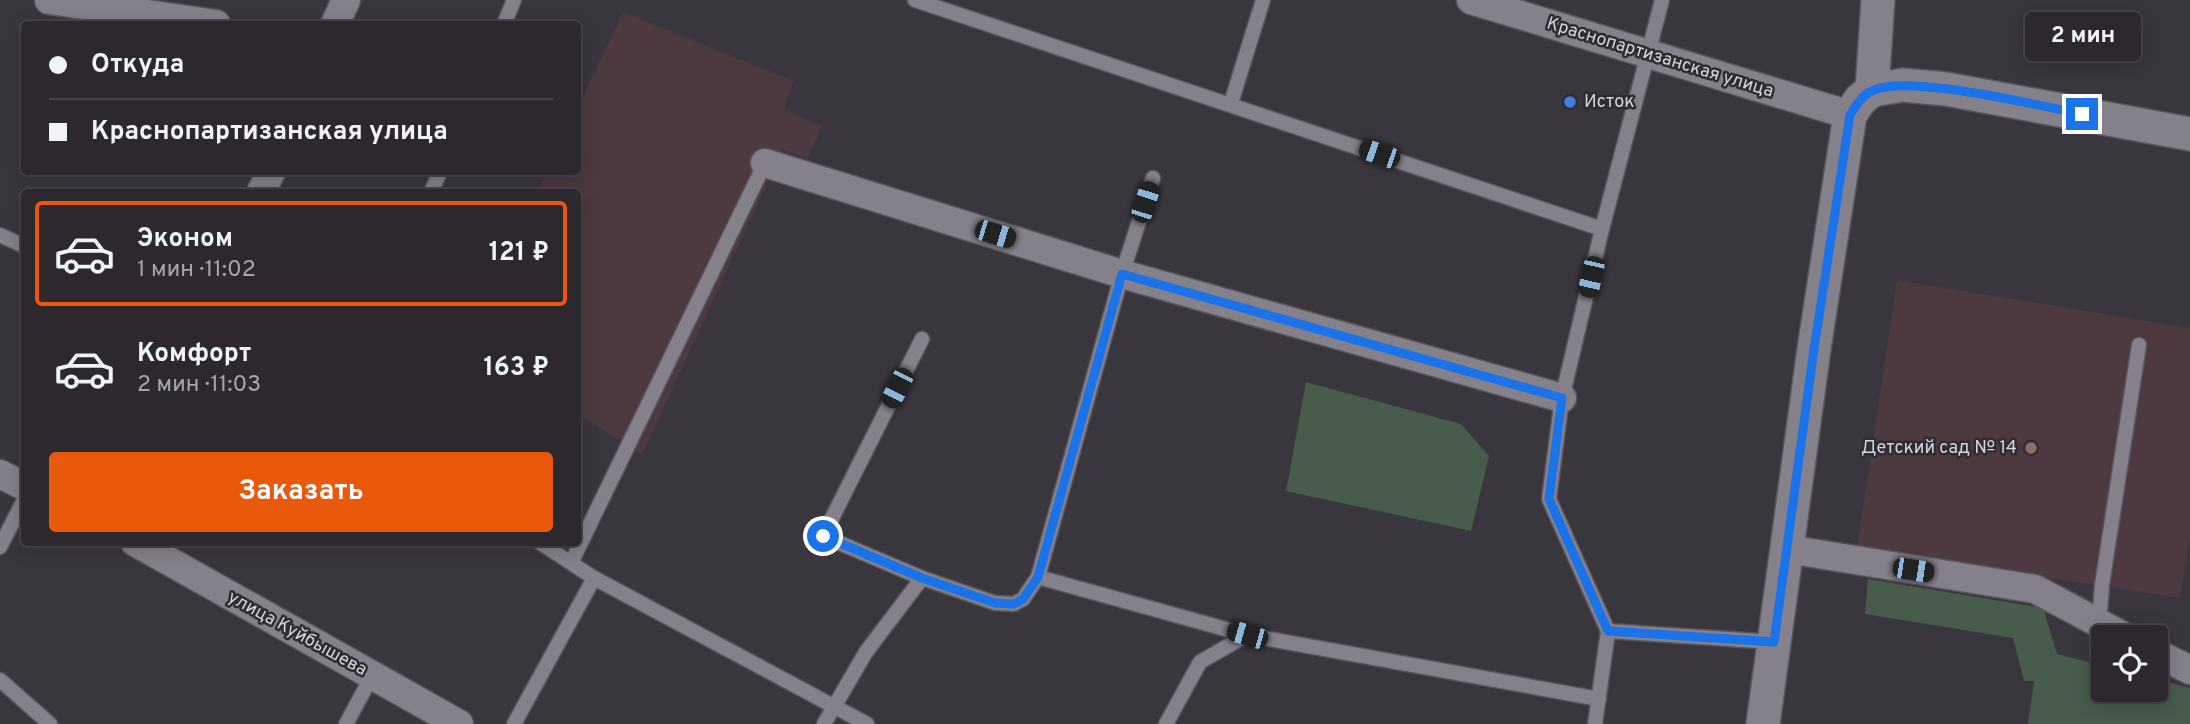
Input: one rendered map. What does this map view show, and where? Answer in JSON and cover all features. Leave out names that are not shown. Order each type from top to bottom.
[{"type":"street","points":[[49,0],[195,21]]},
{"type":"street","points":[[336,21],[346,0]]},
{"type":"street","name":"Краснопартизанская улица","points":[[1471,0],[1850,115]]},
{"type":"street","points":[[1872,90],[1878,0]]},
{"type":"street","points":[[1763,724],[1814,349],[1850,115],[1860,100],[1872,90],[1903,85],[1946,89],[2190,134]]},
{"type":"street","points":[[765,163],[1122,274],[1562,398]]},
{"type":"street","points":[[0,474],[21,484]]},
{"type":"street","name":"улица Куйбышева","points":[[142,546],[459,724]]},
{"type":"street","points":[[1787,549],[2035,589],[2099,624]]},
{"type":"street","points":[[2168,659],[2190,670]]},
{"type":"lane","points":[[505,21],[514,0]]},
{"type":"lane","points":[[915,0],[1231,103],[1602,229]]},
{"type":"lane","points":[[1231,103],[1263,0]]},
{"type":"lane","points":[[1595,724],[1608,631],[1549,499],[1562,398],[1602,229],[1662,0]]},
{"type":"lane","points":[[581,542],[765,163]]},
{"type":"lane","points":[[922,339],[823,536],[922,578],[995,603],[1014,604],[1030,592],[1038,577],[1122,274],[1153,178]]},
{"type":"lane","points":[[0,235],[21,245]]},
{"type":"lane","points":[[2099,624],[2102,586],[2139,345]]},
{"type":"lane","points":[[0,547],[21,506]]},
{"type":"lane","points":[[545,546],[572,561],[594,578],[867,724]]},
{"type":"lane","points":[[572,561],[579,546]]},
{"type":"lane","points":[[1038,577],[1247,635],[1599,699]]},
{"type":"lane","points":[[514,724],[594,578]]},
{"type":"lane","points":[[824,724],[866,652],[922,578]]},
{"type":"lane","points":[[1608,631],[1774,642]]},
{"type":"lane","points":[[1166,724],[1200,662],[1247,635]]},
{"type":"lane","points":[[346,724],[372,676]]},
{"type":"lane","points":[[0,680],[50,724]]},
{"type":"shaded area","points":[[623,12],[794,81],[784,109],[822,126],[808,159],[783,149],[642,455],[581,416],[581,189],[538,189],[546,175],[581,175],[581,101]]},
{"type":"shaded area","name":"Детский сад № 14","points":[[1897,280],[2190,328],[2190,537],[2180,598],[1857,548]]},
{"type":"green space","points":[[1306,382],[1461,424],[1489,456],[1471,531],[1286,491]]},
{"type":"green space","points":[[1868,579],[2043,608],[2057,654],[2091,663],[2091,702],[2168,702],[2168,682],[2190,688],[2190,724],[2028,724],[2034,681],[2024,681],[2013,638],[1865,614]]},
{"type":"place","name":"Исток","points":[[1570,102]]},
{"type":"place","name":"Детский сад № 14","points":[[2031,448]]},
{"type":"route","points":[[823,536],[922,578],[995,603],[1014,604],[1023,599],[1038,577],[1122,274],[1562,398],[1549,499],[1608,631],[1774,642],[1814,349],[1850,115],[1860,100],[1872,90],[1903,85],[1946,89],[2082,114]]}]
